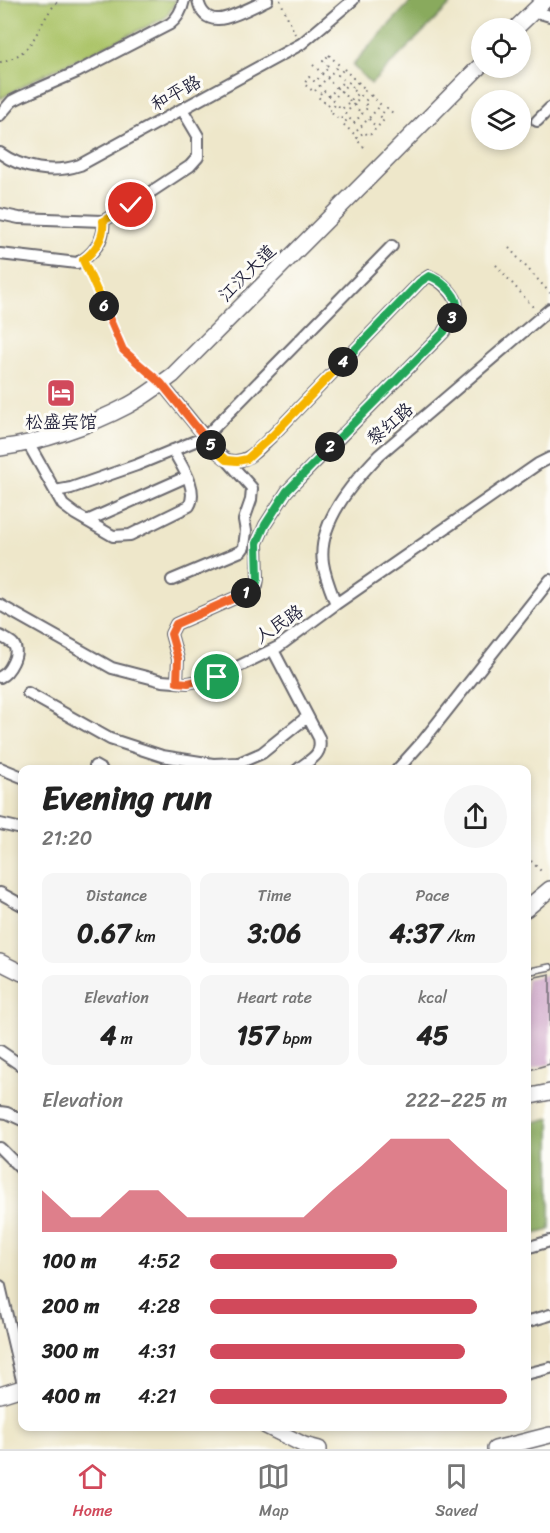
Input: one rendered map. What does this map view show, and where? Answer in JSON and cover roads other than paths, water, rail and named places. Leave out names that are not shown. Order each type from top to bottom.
[{"type":"main road","points":[[526,18],[544,0]]},
{"type":"main road","name":"江汉大道","points":[[0,448],[28,443],[84,426],[128,406],[173,375],[471,75]]},
{"type":"main road","points":[[531,905],[550,889]]},
{"type":"main road","points":[[0,962],[18,971]]},
{"type":"main road","points":[[531,1095],[550,1092]]},
{"type":"main road","points":[[0,1395],[18,1389]]},
{"type":"main road","points":[[276,1431],[304,1445],[320,1449]]},
{"type":"main road","points":[[495,1449],[550,1435]]},
{"type":"street","points":[[0,115],[12,101],[76,72],[175,21],[181,12],[184,0]]},
{"type":"street","points":[[198,0],[203,13],[218,19],[267,0]]},
{"type":"street","name":"和平路","points":[[0,153],[14,162],[45,169],[80,165],[300,44],[354,0]]},
{"type":"street","points":[[533,11],[550,16]]},
{"type":"street","points":[[537,121],[550,108]]},
{"type":"street","points":[[0,214],[19,218],[103,221],[131,205],[190,165],[198,157],[198,136],[182,109]]},
{"type":"street","points":[[0,164],[14,162]]},
{"type":"street","points":[[0,254],[76,263],[92,253],[104,230],[103,221]]},
{"type":"street","points":[[55,491],[72,488],[137,465],[205,437],[392,246]]},
{"type":"street","points":[[177,682],[178,659],[171,634],[176,624],[253,590],[258,579],[257,543],[265,525],[287,491],[444,332],[457,310],[457,303],[452,294],[436,278],[429,276],[420,282],[273,435],[247,459],[226,460]]},
{"type":"street","name":"黎红路","points":[[336,604],[323,563],[323,544],[329,524],[354,481],[379,454],[546,312]]},
{"type":"street","points":[[161,383],[218,453],[252,488],[251,500],[244,520],[246,531],[244,547],[241,551],[172,580]]},
{"type":"street","points":[[28,443],[63,505],[113,536],[130,535],[189,506],[193,499],[191,489],[172,450]]},
{"type":"street","name":"人民路","points":[[0,605],[112,668],[162,681],[188,683],[217,677],[273,650],[336,604],[538,464],[550,458]]},
{"type":"street","points":[[87,521],[186,477]]},
{"type":"street","points":[[401,765],[550,580]]},
{"type":"street","points":[[0,636],[13,644],[15,657],[5,675],[0,676]]},
{"type":"street","points":[[273,650],[319,738],[320,752],[303,765]]},
{"type":"street","points":[[28,693],[110,739],[162,756],[213,764],[239,763],[262,753],[308,717]]},
{"type":"street","points":[[0,768],[18,775]]},
{"type":"street","points":[[0,824],[18,829]]},
{"type":"street","points":[[0,893],[18,903]]},
{"type":"street","points":[[0,1051],[18,1063]]},
{"type":"street","points":[[0,1112],[18,1118]]},
{"type":"street","points":[[0,1148],[18,1166]]},
{"type":"street","points":[[531,1247],[550,1241]]},
{"type":"street","points":[[0,1286],[18,1363]]},
{"type":"street","points":[[531,1321],[550,1315]]},
{"type":"street","points":[[531,1373],[550,1368]]},
{"type":"lane","points":[[531,971],[550,967]]},
{"type":"place","name":"松盛宾馆","points":[[61,393]]}]
